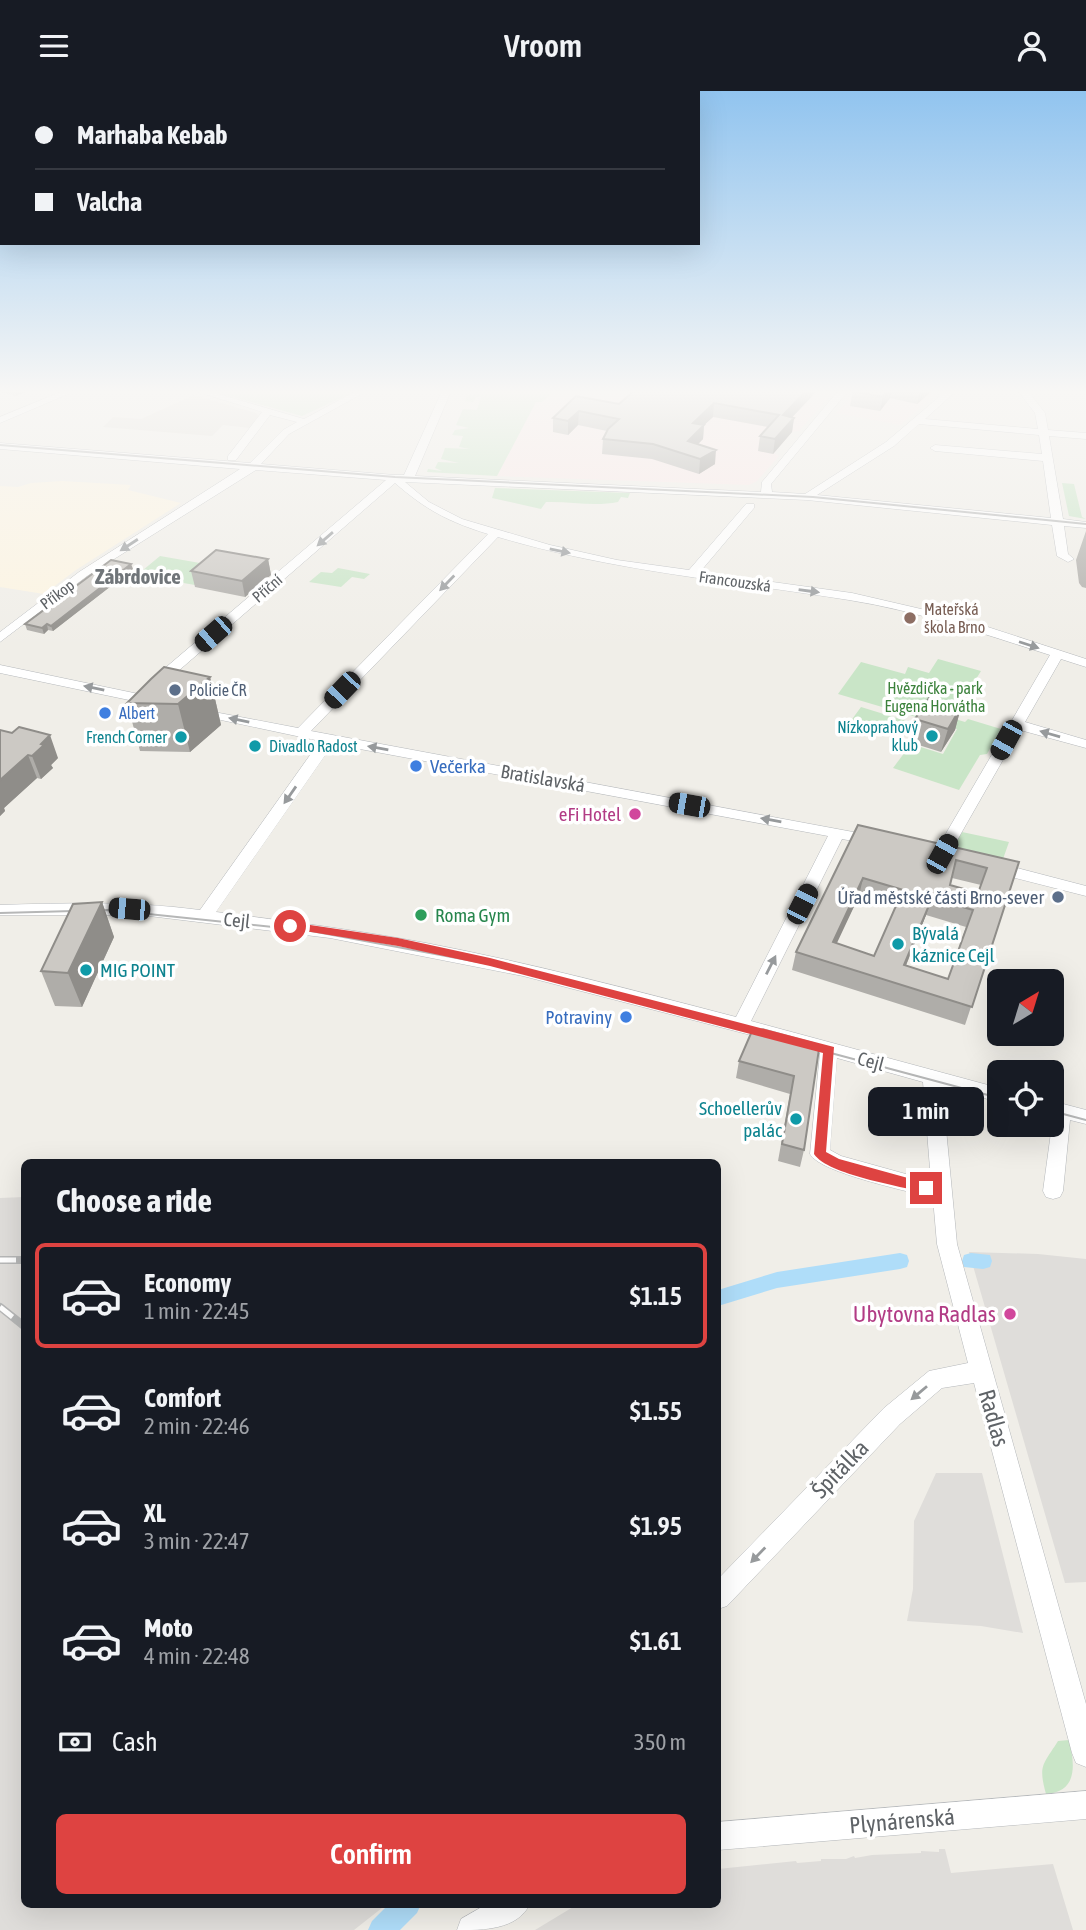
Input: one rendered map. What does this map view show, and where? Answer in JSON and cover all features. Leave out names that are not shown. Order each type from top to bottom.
[{"type":"street","name":"Příkop","points":[[0,638],[83,574],[186,507],[202,504],[243,477]]},
{"type":"street","points":[[387,477],[807,497],[1086,525]]},
{"type":"street","points":[[768,495],[766,484],[772,477]]},
{"type":"street","points":[[807,497],[836,477]]},
{"type":"street","points":[[1050,477],[1063,556],[1068,559]]},
{"type":"street","name":"Francouzská","points":[[402,478],[425,504],[457,521],[494,534],[617,563],[852,597],[956,621],[1086,663]]},
{"type":"street","name":"Příční","points":[[139,698],[402,478]]},
{"type":"street","points":[[691,575],[750,506]]},
{"type":"street","points":[[301,733],[494,534]]},
{"type":"street","points":[[942,854],[1057,654]]},
{"type":"street","points":[[0,669],[164,703]]},
{"type":"street","name":"Bratislavská","points":[[189,709],[329,739],[890,843]]},
{"type":"street","points":[[1015,724],[1086,744]]},
{"type":"street","points":[[204,917],[329,739]]},
{"type":"street","points":[[740,1026],[838,832]]},
{"type":"street","points":[[981,864],[1086,891]]},
{"type":"street","name":"Cejl","points":[[0,910],[111,908],[309,928],[398,942],[502,965],[987,1092]]},
{"type":"street","points":[[830,1050],[820,1154],[825,1159],[941,1192]]},
{"type":"street","name":"Radlas","points":[[932,1077],[947,1244],[1086,1753]]},
{"type":"street","points":[[1064,1111],[1086,1117]]},
{"type":"street","points":[[1053,1191],[1055,1137]]},
{"type":"street","name":"Špitálka","points":[[721,1594],[892,1416],[937,1378],[981,1372]]},
{"type":"street","name":"Plynárenská","points":[[721,1836],[1086,1805]]},
{"type":"street","points":[[472,1930],[508,1908]]},
{"type":"shaded area","points":[[520,477],[761,477],[749,485]]},
{"type":"shaded area","points":[[62,481],[131,485],[128,490],[181,503],[76,570],[44,594],[0,587],[0,486],[18,487],[31,483]]},
{"type":"shaded area","points":[[21,1197],[21,1908],[382,1908],[354,1930],[0,1930],[0,1198]]},
{"type":"shaded area","points":[[969,1252],[1038,1254],[1086,1259],[1086,1582],[1065,1583]]},
{"type":"shaded area","points":[[936,1473],[982,1473],[1023,1633],[981,1626],[907,1621],[913,1589],[914,1521]]},
{"type":"shaded area","points":[[939,1849],[945,1849],[951,1873],[1053,1864],[1073,1930],[535,1930],[571,1908],[721,1908],[721,1869],[846,1859],[854,1856],[939,1852]]},
{"type":"green space","points":[[1062,483],[1074,484],[1082,517],[1086,519],[1069,516]]},
{"type":"green space","points":[[495,488],[630,493],[628,498],[621,497],[618,502],[546,502],[541,509],[492,498]]},
{"type":"green space","points":[[160,556],[217,566],[195,585],[137,575]]},
{"type":"green space","points":[[338,568],[370,574],[364,579],[352,577],[341,587],[309,582],[321,572],[332,573]]},
{"type":"green space","name":"Hvězdička - park Eugena Horvátha","points":[[938,659],[981,671],[952,718],[965,722],[968,719],[1001,729],[987,754],[980,755],[959,790],[893,768],[911,744],[943,754],[957,729],[838,694],[861,662],[905,674],[908,667],[929,673]]},
{"type":"green space","points":[[861,707],[913,723],[903,738],[850,722]]},
{"type":"green space","points":[[962,832],[1009,842],[1003,859],[953,848]]},
{"type":"green space","points":[[1069,1740],[1072,1775],[1064,1788],[1046,1794],[1042,1777],[1043,1766],[1058,1741]]},
{"type":"building","points":[[216,550],[268,559],[242,581],[191,571]]},
{"type":"building","points":[[111,560],[131,564],[51,626],[47,624],[42,628],[25,624]]},
{"type":"building","points":[[164,667],[210,677],[178,704],[127,703],[151,679]]},
{"type":"building","points":[[929,698],[961,707],[948,729],[915,719]]},
{"type":"building","points":[[19,727],[50,735],[32,756],[28,755],[0,780],[0,730],[12,733]]},
{"type":"building","points":[[858,825],[1019,862],[972,1007],[796,952]],"holes":[[[956,860],[987,868],[978,893],[950,885]],[[863,878],[903,890],[874,956],[833,942]],[[932,898],[973,910],[948,979],[904,965]]]},
{"type":"building","points":[[102,902],[68,973],[41,971],[73,904]]},
{"type":"building","name":"Schoellerův palác","points":[[752,1031],[819,1049],[804,1150],[782,1144],[794,1076],[739,1061]]},
{"type":"waterway","points":[[721,1297],[777,1280],[900,1261]]},
{"type":"waterway","points":[[971,1261],[983,1261]]},
{"type":"waterway","points":[[381,1930],[404,1908]]},
{"type":"tram line","points":[[393,477],[813,497],[1086,524]]},
{"type":"tram line","points":[[0,913],[110,910],[311,931],[489,964],[771,1037]]},
{"type":"tram line","points":[[762,1029],[813,1043]]},
{"type":"tram line","points":[[801,1045],[987,1095]]},
{"type":"tram line","points":[[1064,1114],[1086,1120]]},
{"type":"railway","points":[[0,1260],[21,1260]]},
{"type":"railway","points":[[0,1307],[21,1324]]},
{"type":"place","name":"Mateřská škola Brno","points":[[910,618]]},
{"type":"place","name":"Policie ČR","points":[[175,690]]},
{"type":"place","name":"Albert","points":[[105,713]]},
{"type":"place","name":"Nízkoprahový klub","points":[[932,736]]},
{"type":"place","name":"French Corner","points":[[181,737]]},
{"type":"place","name":"Divadlo Radost","points":[[255,746]]},
{"type":"place","name":"Večerka","points":[[416,766]]},
{"type":"place","name":"eFi Hotel","points":[[635,814]]},
{"type":"place","name":"Úřad městské části Brno-sever","points":[[1058,897]]},
{"type":"place","name":"Roma Gym","points":[[421,915]]},
{"type":"place","name":"Bývalá káznice Cejl","points":[[898,944]]},
{"type":"place","name":"MIG POINT","points":[[86,970]]},
{"type":"place","name":"Potraviny","points":[[626,1017]]},
{"type":"place","name":"Schoellerův palác","points":[[796,1119]]},
{"type":"place","name":"Ubytovna Radlas","points":[[1010,1314]]},
{"type":"district","name":"Zábrdovice","points":[[138,577]]},
{"type":"route","points":[[290,926],[398,942],[490,962],[830,1050],[820,1154],[836,1163],[926,1188]]}]
